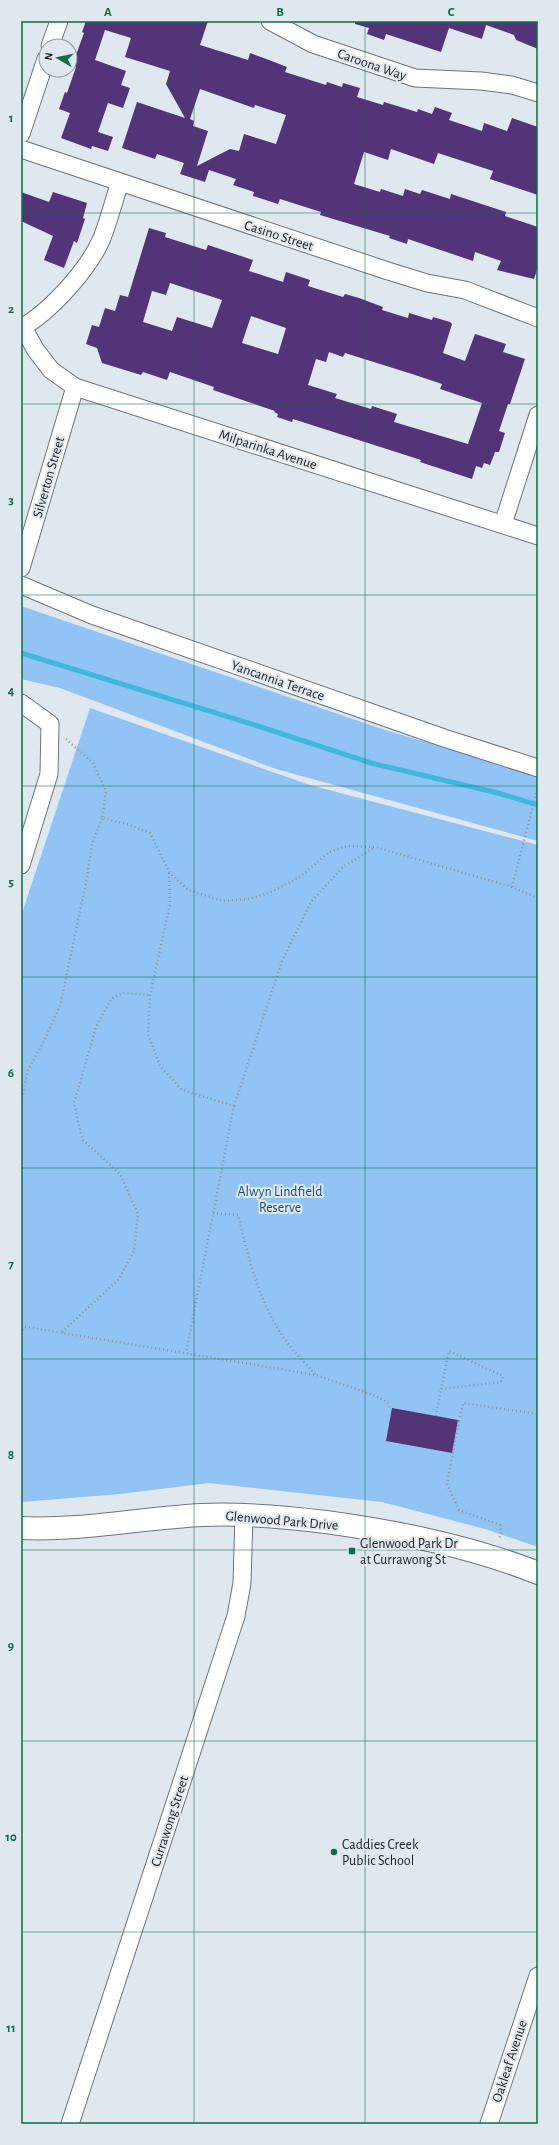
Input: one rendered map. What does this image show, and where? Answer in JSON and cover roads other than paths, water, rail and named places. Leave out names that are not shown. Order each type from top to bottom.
[{"type":"street","points":[[53,38],[59,21]]},
{"type":"street","name":"Caroona Way","points":[[270,21],[313,44],[415,78],[481,81],[512,85],[538,93]]},
{"type":"street","points":[[21,134],[40,78]]},
{"type":"street","name":"Casino Street","points":[[21,149],[388,271],[427,283],[465,290],[538,318]]},
{"type":"street","points":[[22,328],[59,297],[85,267],[102,238],[120,182]]},
{"type":"street","name":"Milparinka Avenue","points":[[22,328],[35,349],[51,370],[75,387],[538,536]]},
{"type":"street","name":"Silverton Street","points":[[21,568],[75,387]]},
{"type":"street","points":[[503,524],[538,415]]},
{"type":"street","name":"Yancannia Terrace","points":[[21,585],[106,621],[444,738],[538,768]]},
{"type":"street","points":[[21,703],[50,724],[49,774],[21,865]]},
{"type":"street","name":"Glenwood Park Drive","points":[[21,1528],[79,1526],[203,1515],[244,1514],[304,1520],[411,1536],[494,1557],[538,1572]]},
{"type":"street","name":"Currawong Street","points":[[70,2124],[236,1616],[242,1583],[244,1514]]},
{"type":"street","name":"Oakleaf Avenue","points":[[489,2124],[533,2006],[538,1976]]},
{"type":"waterway","points":[[21,653],[261,727],[371,763],[498,793],[538,805]]},
{"type":"place","name":"Glenwood Park Dr at Currawong St","points":[[352,1551]]},
{"type":"place","name":"Caddies Creek Public School","points":[[334,1852]]},
{"type":"park label","name":"Alwyn Lindfield Reserve","points":[[280,1200]]}]
